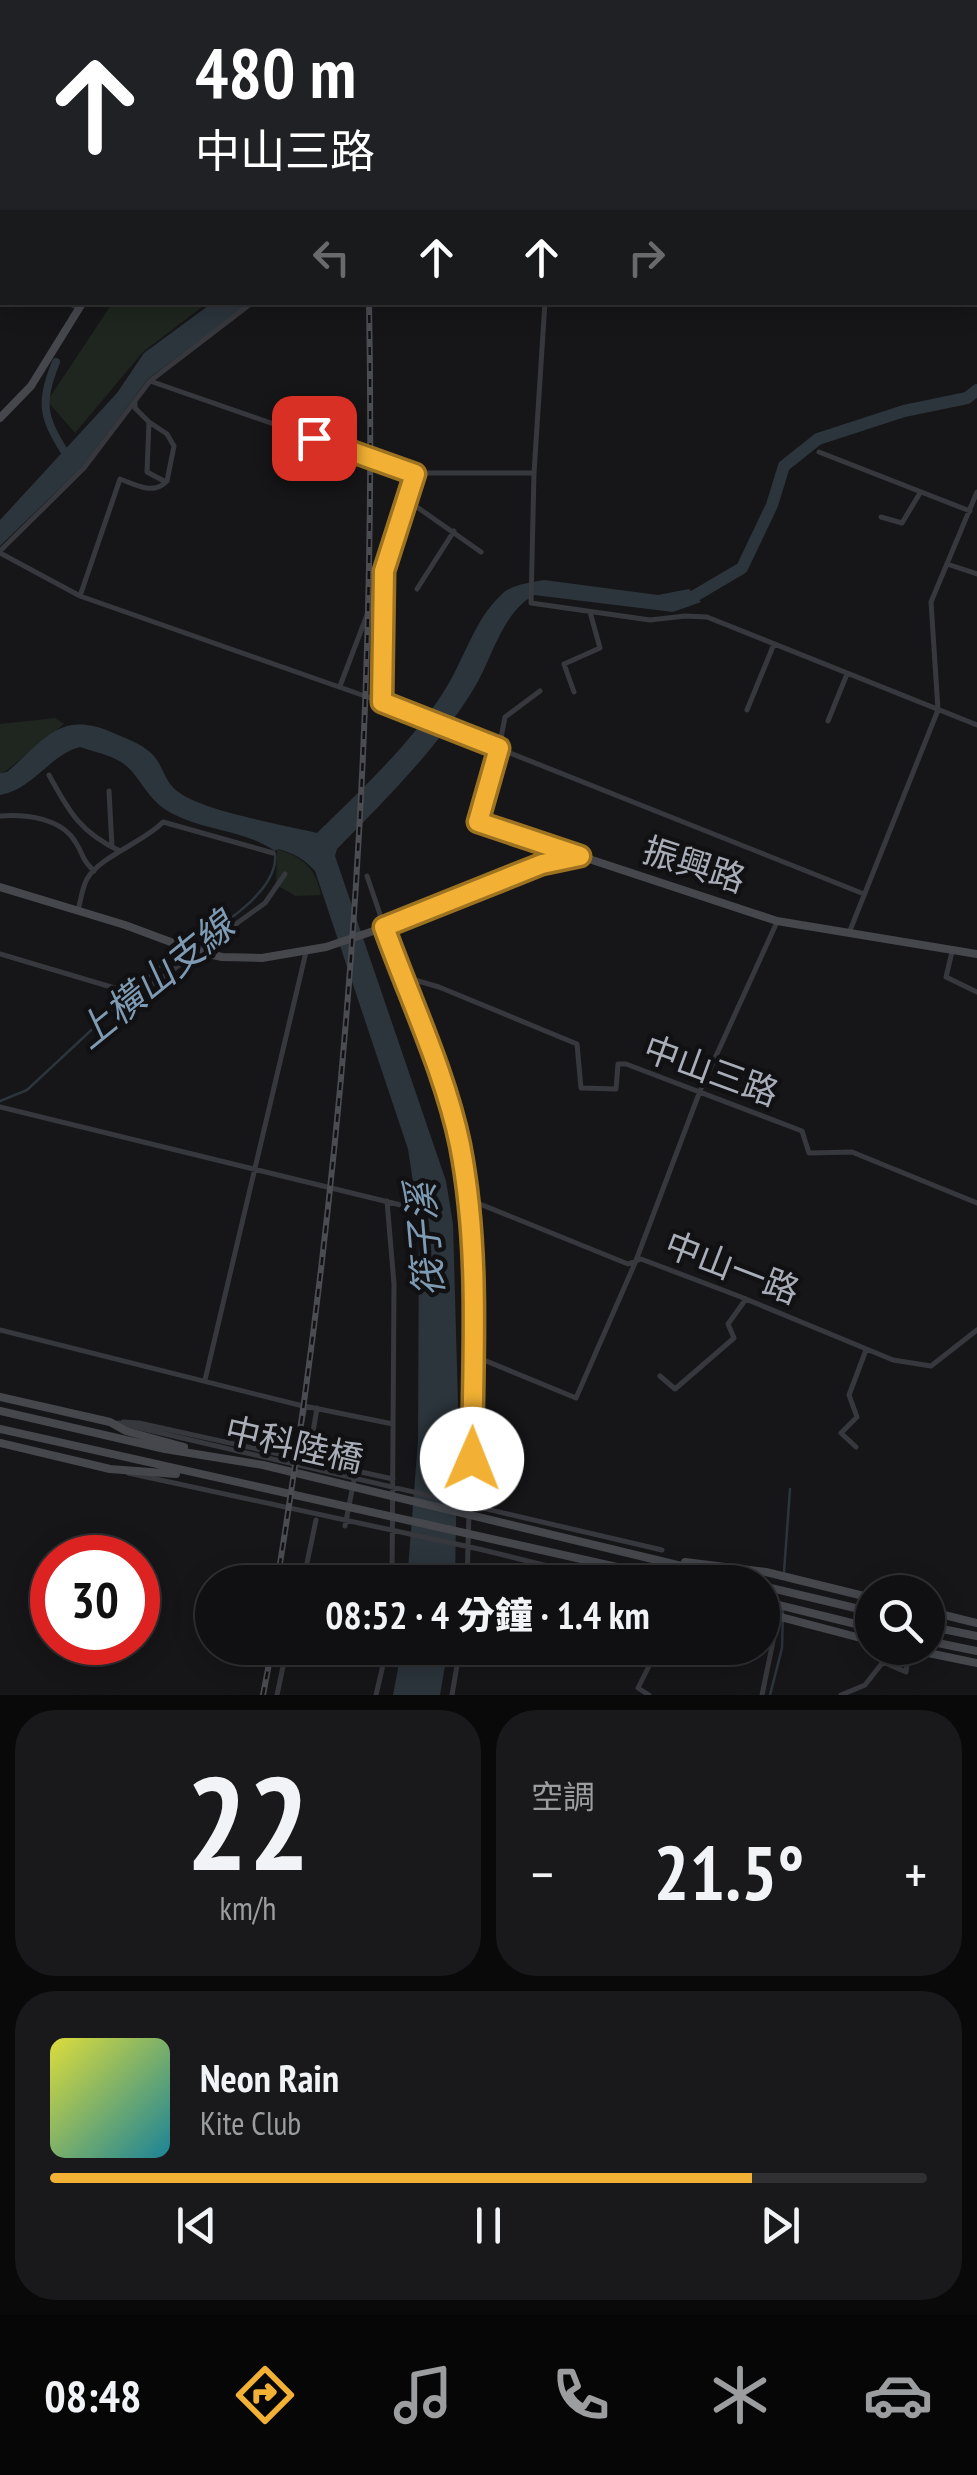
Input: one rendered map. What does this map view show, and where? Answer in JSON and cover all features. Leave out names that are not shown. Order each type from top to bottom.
[{"type":"street","points":[[0,418],[31,386],[81,305]]},
{"type":"street","points":[[249,305],[150,381],[84,468],[0,552],[80,596],[340,686],[864,894]]},
{"type":"street","points":[[545,305],[531,603],[650,620],[707,617],[977,725]]},
{"type":"street","points":[[150,381],[415,474],[534,474]]},
{"type":"street","points":[[80,596],[120,479],[149,489],[160,488],[166,482],[174,446],[167,434],[136,408],[136,402]]},
{"type":"street","points":[[150,422],[146,472],[166,482]]},
{"type":"street","points":[[819,452],[970,511]]},
{"type":"street","points":[[340,686],[384,571],[415,474]]},
{"type":"street","points":[[881,517],[902,523],[920,492]]},
{"type":"street","points":[[849,933],[938,710],[931,602],[977,492]]},
{"type":"street","points":[[407,500],[481,552]]},
{"type":"street","points":[[417,589],[454,531]]},
{"type":"street","points":[[947,564],[977,574]]},
{"type":"street","points":[[382,702],[384,571]]},
{"type":"street","points":[[574,692],[564,664],[600,648],[590,611]]},
{"type":"street","points":[[748,710],[774,644]]},
{"type":"street","points":[[828,721],[847,674]]},
{"type":"street","points":[[540,691],[505,717],[478,822],[580,856]]},
{"type":"street","points":[[49,776],[83,828],[102,844],[122,852]]},
{"type":"street","points":[[109,791],[112,847]]},
{"type":"street","points":[[0,816],[47,819],[76,841],[81,859],[94,871]]},
{"type":"street","points":[[78,910],[87,879],[94,871],[164,822],[272,852]]},
{"type":"street","points":[[0,887],[194,951],[240,959],[306,952],[384,927],[542,864],[580,856]]},
{"type":"street","name":"振興路","points":[[580,856],[777,922],[977,954]]},
{"type":"street","points":[[0,954],[138,995],[265,902],[284,874]]},
{"type":"street","points":[[367,876],[460,1143],[476,1306],[469,1565]]},
{"type":"street","points":[[474,1356],[576,1398],[635,1263],[700,1092],[777,922]]},
{"type":"street","points":[[205,1380],[306,952]]},
{"type":"street","points":[[952,952],[946,977],[977,992]]},
{"type":"street","name":"中山三路","points":[[401,976],[469,999],[577,1044],[581,1088],[616,1089],[618,1064],[626,1064],[802,1132],[810,1153],[852,1152],[977,1203]]},
{"type":"street","points":[[0,1107],[417,1208]]},
{"type":"street","name":"中山一路","points":[[465,1200],[628,1264],[641,1260],[746,1299],[893,1360],[931,1366],[977,1330]]},
{"type":"street","points":[[387,1202],[394,1284],[392,1565]]},
{"type":"street","points":[[660,1376],[675,1389],[720,1352],[734,1338],[728,1324],[746,1299]]},
{"type":"street","points":[[0,1330],[392,1424]]},
{"type":"street","points":[[856,1447],[841,1432],[857,1417],[850,1395],[866,1350]]},
{"type":"street","points":[[0,1397],[662,1550]]},
{"type":"street","points":[[296,1459],[305,1406]]},
{"type":"street","points":[[308,1462],[317,1408]]},
{"type":"street","points":[[0,1411],[165,1449],[203,1453]]},
{"type":"street","points":[[110,1422],[140,1422],[393,1479]]},
{"type":"street","points":[[110,1422],[203,1453]]},
{"type":"street","points":[[0,1429],[200,1476]]},
{"type":"street","points":[[0,1443],[543,1565]]},
{"type":"street","name":"中科陸橋","points":[[203,1453],[666,1560]]},
{"type":"street","points":[[110,1469],[200,1476]]},
{"type":"street","points":[[346,1526],[356,1471]]},
{"type":"street","name":"中科陸橋","points":[[200,1476],[601,1565]]},
{"type":"street","points":[[307,1565],[316,1520]]},
{"type":"street","points":[[666,1560],[766,1572],[855,1594]]},
{"type":"street","points":[[666,1560],[685,1565]]},
{"type":"street","points":[[780,1590],[855,1608]]},
{"type":"street","points":[[780,1605],[855,1624]]},
{"type":"street","points":[[945,1615],[977,1622]]},
{"type":"street","points":[[780,1617],[855,1636]]},
{"type":"street","points":[[945,1629],[977,1636]]},
{"type":"street","points":[[945,1644],[977,1651]]},
{"type":"street","points":[[945,1656],[977,1663]]},
{"type":"street","points":[[276,1695],[283,1665]]},
{"type":"street","points":[[376,1695],[383,1665]]},
{"type":"street","points":[[452,1695],[457,1665]]},
{"type":"street","points":[[648,1695],[638,1688],[650,1665]]},
{"type":"street","points":[[762,1695],[768,1665]]},
{"type":"street","points":[[841,1695],[865,1685],[881,1665]]},
{"type":"shaded area","points":[[111,305],[205,305],[143,352],[75,433],[50,404],[50,397]]},
{"type":"shaded area","points":[[55,718],[64,724],[0,773],[0,724]]},
{"type":"shaded area","points":[[277,849],[307,865],[321,895],[296,896],[276,885]]},
{"type":"water","points":[[209,305],[246,305],[148,379],[83,466],[0,546],[0,520],[117,393],[144,353]]},
{"type":"water","name":"筏子溪","points":[[544,580],[658,595],[689,589],[701,602],[673,612],[534,595],[505,625],[473,690],[443,733],[337,849],[335,856],[446,1181],[453,1224],[458,1404],[455,1565],[408,1565],[418,1441],[419,1222],[408,1149],[315,871],[289,853],[173,814],[156,802],[124,764],[103,754],[80,747],[69,751],[22,786],[0,795],[0,773],[7,772],[53,732],[78,725],[93,726],[147,749],[173,787],[189,798],[224,811],[317,833],[386,765],[418,727],[446,688],[492,605],[510,588]]},
{"type":"water","points":[[399,1665],[445,1665],[440,1695],[393,1695]]},
{"type":"waterway","points":[[56,362],[47,391],[46,412],[69,459]]},
{"type":"waterway","points":[[680,600],[686,601],[742,568],[772,505],[784,466],[818,439],[904,411],[967,398],[977,390]]},
{"type":"waterway","name":"上橫山支線","points":[[190,946],[257,895],[274,868],[275,854]]},
{"type":"waterway","name":"上橫山支線","points":[[0,1101],[27,1090],[158,968],[183,951]]},
{"type":"waterway","points":[[784,1572],[790,1489]]},
{"type":"waterway","points":[[770,1695],[782,1648],[783,1610]]},
{"type":"railway","points":[[280,1565],[322,1264],[352,945],[368,624],[369,305]]},
{"type":"railway","points":[[263,1695],[269,1665]]},
{"type":"route","points":[[314,438],[415,474],[384,571],[382,702],[499,748],[478,822],[580,856],[542,864],[384,927],[460,1143],[476,1306],[472,1459]]}]
